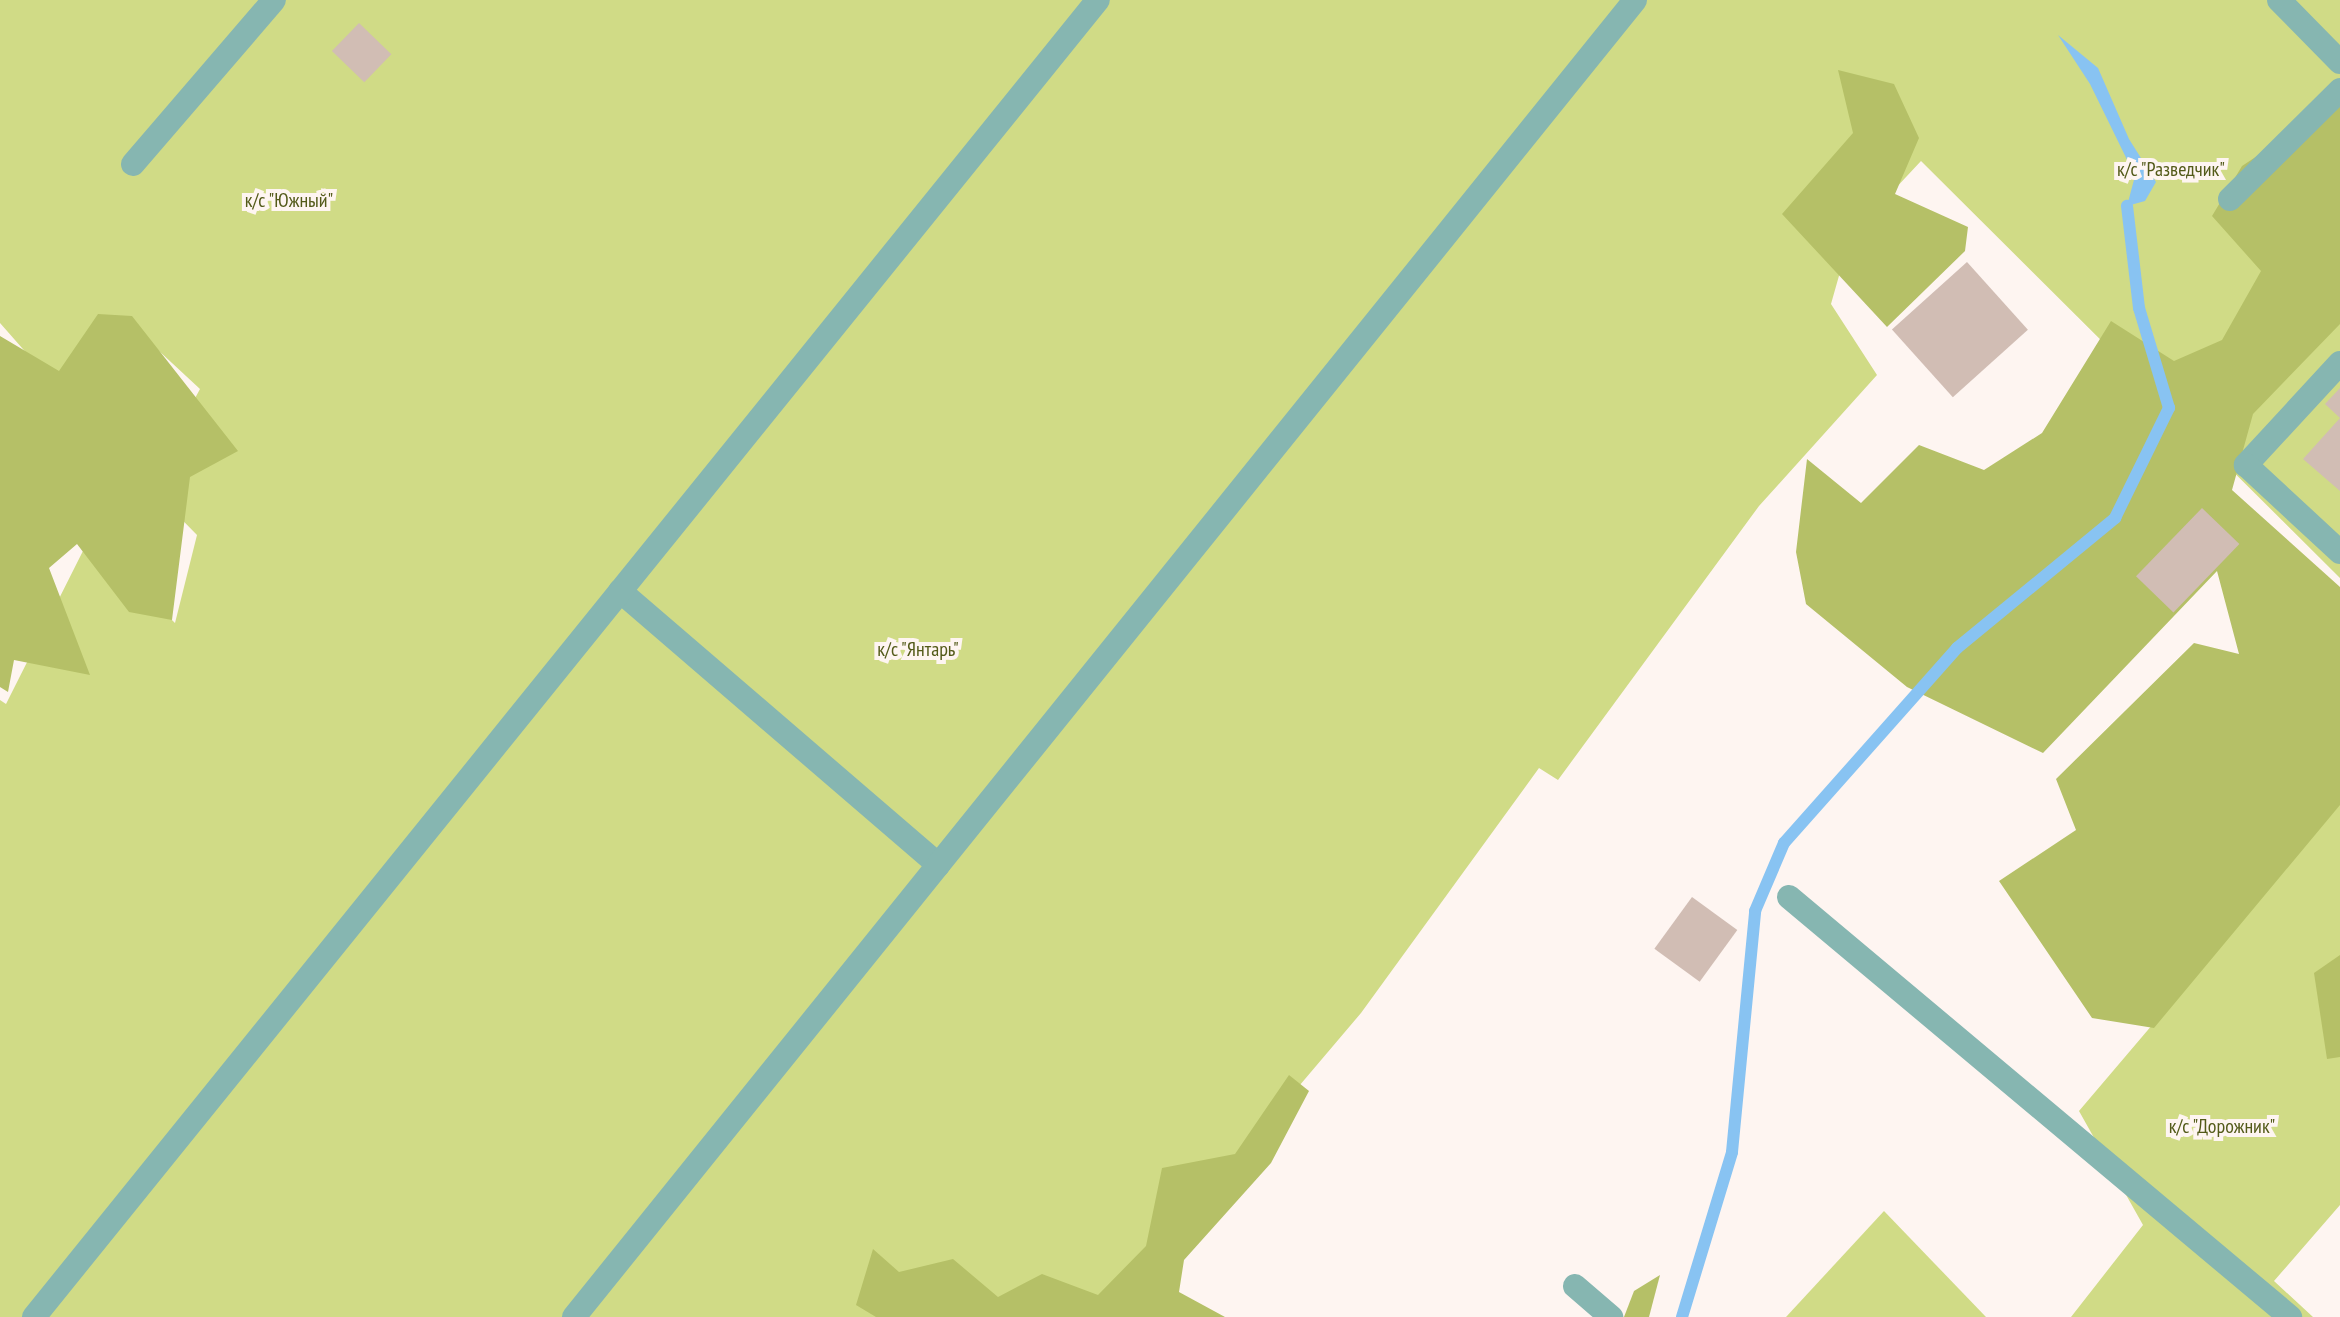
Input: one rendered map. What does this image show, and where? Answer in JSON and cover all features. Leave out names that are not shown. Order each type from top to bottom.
[{"type":"lane","points":[[133,164],[274,0]]},
{"type":"lane","points":[[34,1317],[1098,0]]},
{"type":"lane","points":[[574,1317],[1635,0]]},
{"type":"lane","points":[[2279,0],[2340,62]]},
{"type":"lane","points":[[2230,199],[2340,90]]},
{"type":"lane","points":[[2340,363],[2246,465],[2340,552]]},
{"type":"lane","points":[[620,591],[938,865]]},
{"type":"lane","points":[[1789,897],[2290,1317]]},
{"type":"lane","points":[[1575,1286],[1611,1317]]},
{"type":"green space","name":"к/с \"Янтарь\"","points":[[0,0],[2340,0],[2340,578],[1921,161],[1850,237],[1831,304],[1877,375],[1759,506],[1558,780],[1539,768],[1361,1013],[1103,1317],[0,1317],[0,700],[6,704],[89,539],[175,623],[197,535],[148,485],[200,389],[130,324],[74,407],[0,323]]},
{"type":"green space","points":[[1838,70],[1894,84],[1919,138],[1895,194],[1968,227],[1965,251],[1887,327],[1782,214],[1853,133]]},
{"type":"green space","points":[[2340,101],[2340,324],[2253,414],[2232,490],[2340,587],[2340,805],[2154,1028],[2092,1018],[1999,881],[2076,830],[2056,779],[2194,643],[2239,654],[2217,571],[2043,753],[1907,687],[1806,604],[1796,552],[1807,459],[1861,503],[1919,445],[1984,470],[2042,433],[2111,321],[2174,361],[2222,340],[2261,271],[2212,216],[2242,166]]},
{"type":"green space","points":[[98,314],[132,316],[238,451],[190,477],[172,620],[129,612],[77,544],[49,568],[90,675],[14,660],[8,692],[0,687],[0,336],[59,371]]},
{"type":"green space","name":"к/с \"Дорожник\"","points":[[2340,804],[2340,1205],[2274,1281],[2313,1317],[2071,1317],[2143,1225],[2079,1111]]},
{"type":"green space","points":[[2340,955],[2340,1057],[2327,1059],[2314,973]]},
{"type":"green space","points":[[1289,1075],[1309,1091],[1271,1163],[1184,1260],[1179,1292],[1225,1317],[876,1317],[856,1305],[873,1249],[899,1272],[953,1259],[998,1297],[1042,1274],[1098,1295],[1146,1246],[1162,1168],[1235,1154]]},
{"type":"green space","points":[[1884,1211],[1986,1317],[1786,1317]]},
{"type":"green space","points":[[1660,1275],[1649,1317],[1624,1317],[1634,1291]]},
{"type":"water","points":[[2058,35],[2098,68],[2129,139],[2156,182],[2145,201],[2127,206],[2135,176],[2090,84]]},
{"type":"building","points":[[359,23],[391,54],[364,82],[332,51]]},
{"type":"building","points":[[1967,262],[2028,330],[1953,397],[1892,330]]},
{"type":"building","points":[[2340,388],[2340,418],[2325,404]]},
{"type":"building","points":[[2340,418],[2340,491],[2303,459]]},
{"type":"building","points":[[2202,508],[2239,544],[2173,612],[2136,576]]},
{"type":"building","points":[[1692,897],[1737,930],[1700,982],[1654,949]]},
{"type":"waterway","points":[[1682,1317],[1732,1152],[1755,911],[1784,843],[1957,648],[2115,518],[2169,408],[2139,308],[2127,206]]},
{"type":"park label","name":"к/с \"Разведчик\"","points":[[2171,169]]},
{"type":"park label","name":"к/с \"Южный\"","points":[[289,200]]}]
